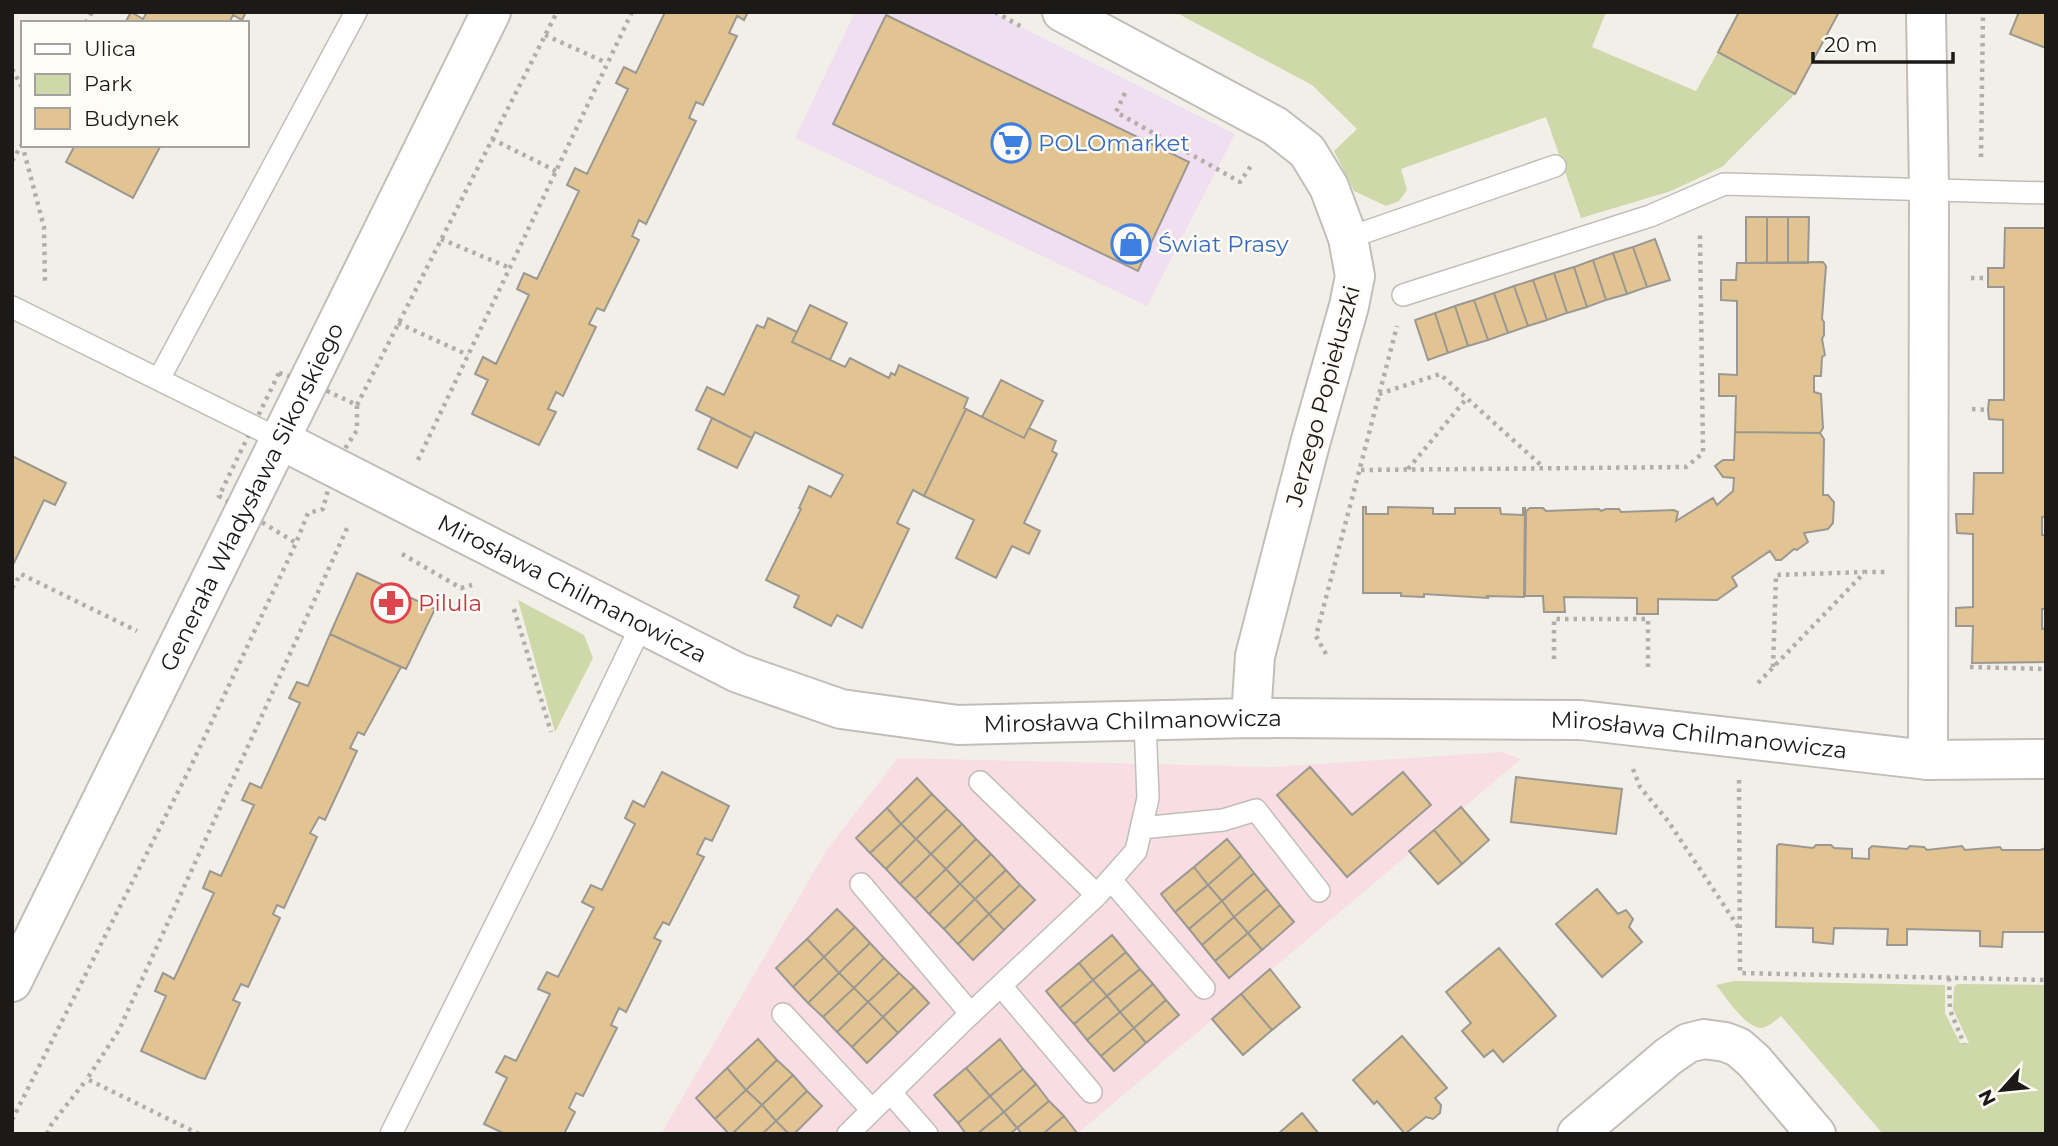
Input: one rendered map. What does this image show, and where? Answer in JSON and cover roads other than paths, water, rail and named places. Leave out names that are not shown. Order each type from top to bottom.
[{"type":"street","name":"Generała Władysława Sikorskiego","points":[[12,982],[491,12]]},
{"type":"street","points":[[1926,12],[1929,188],[1928,760]]},
{"type":"street","name":"Jerzego Popiełuszki","points":[[1047,22],[1275,126],[1307,151],[1329,187],[1348,238],[1355,276],[1349,306],[1255,656],[1251,718]]},
{"type":"street","name":"Mirosława Chilmanowicza","points":[[281,440],[738,673],[841,709],[958,725],[1251,718],[1581,720],[1928,760],[2046,759]]},
{"type":"street","points":[[1577,1134],[1669,1056],[1688,1043],[1704,1039],[1725,1042],[1746,1054],[1816,1134]]},
{"type":"lane","points":[[159,379],[356,12]]},
{"type":"lane","points":[[1348,238],[1555,166]]},
{"type":"lane","points":[[1403,295],[1650,216],[1724,184],[2046,193]]},
{"type":"lane","points":[[12,307],[281,440]]},
{"type":"lane","points":[[391,1134],[642,624]]},
{"type":"lane","points":[[848,1134],[1104,888],[1136,851],[1148,798],[1145,720]]},
{"type":"lane","points":[[980,782],[1104,888],[1204,988]]},
{"type":"lane","points":[[1141,828],[1223,820],[1256,810],[1320,891]]},
{"type":"lane","points":[[861,884],[971,1014]]},
{"type":"lane","points":[[1001,986],[1091,1092]]},
{"type":"lane","points":[[783,1014],[872,1110]]},
{"type":"lane","points":[[890,1092],[927,1134]]},
{"type":"place","name":"POLOmarket","points":[[1011,143]]},
{"type":"place","name":"Świat Prasy","points":[[1131,244]]},
{"type":"place","name":"Pilula","points":[[391,603]]}]
